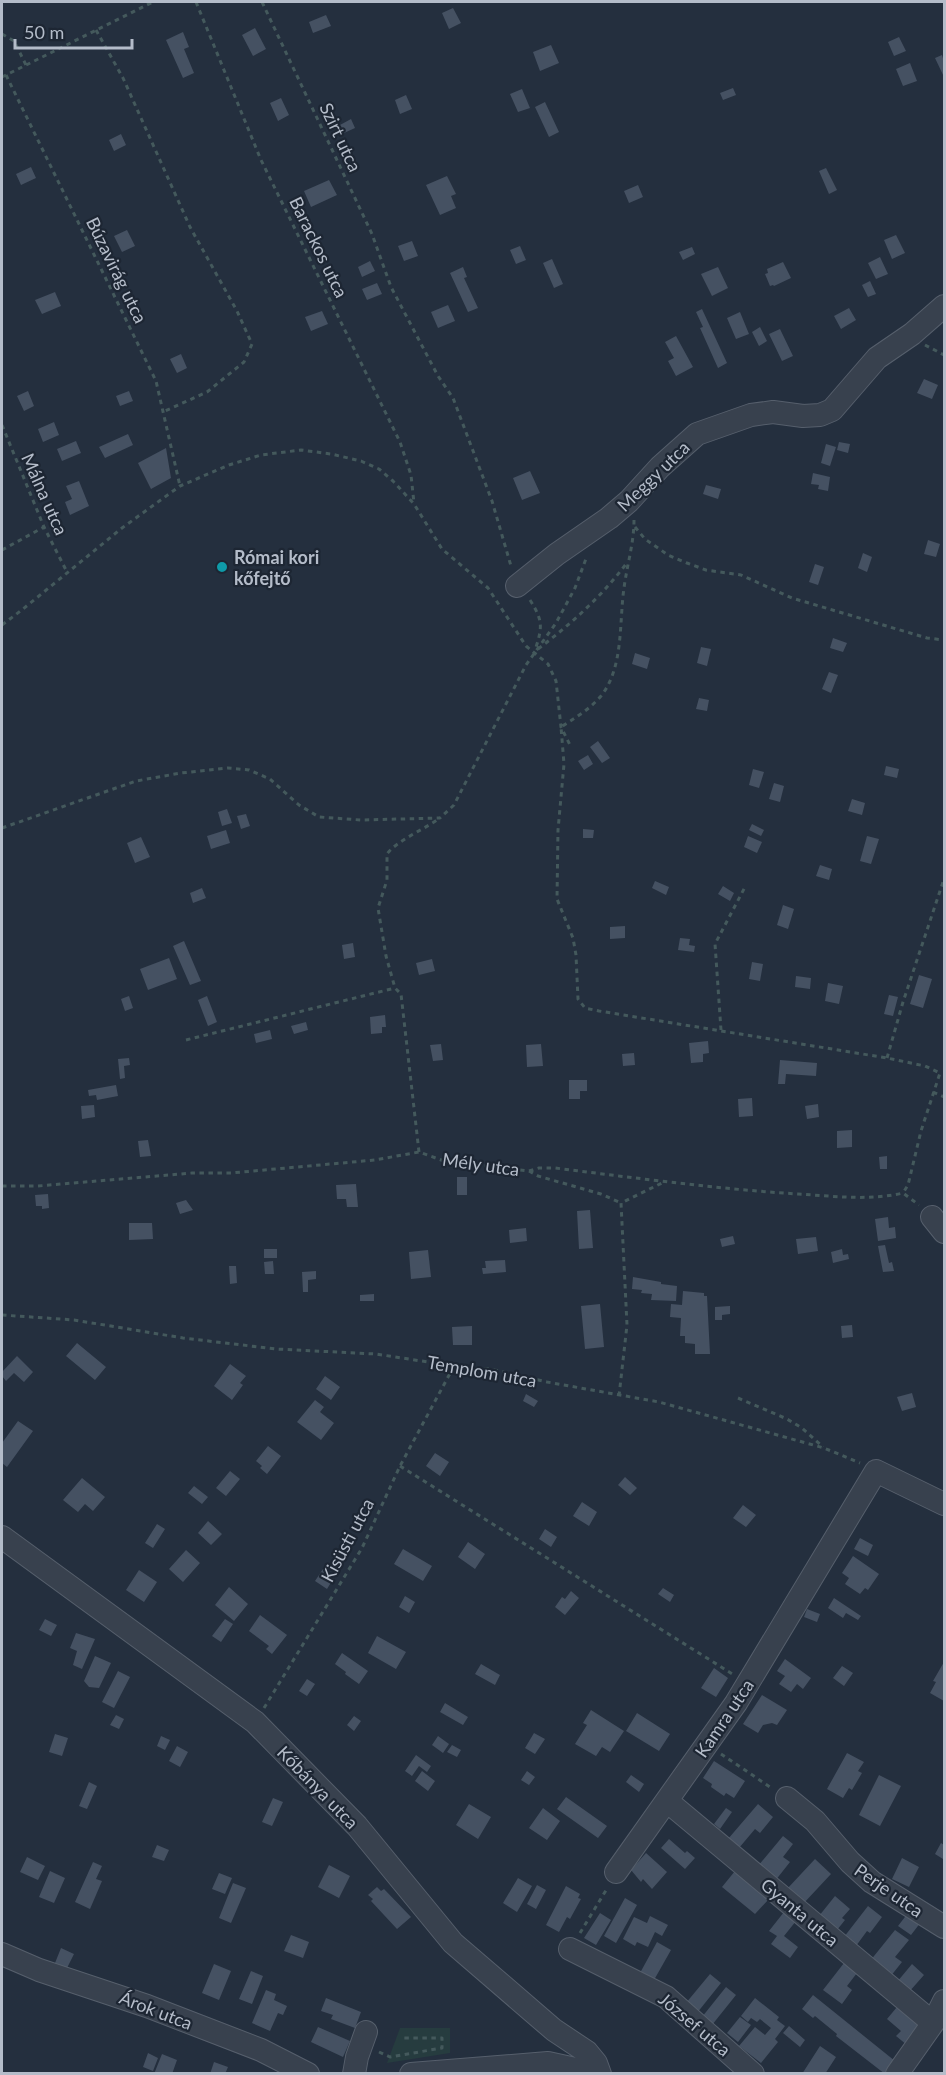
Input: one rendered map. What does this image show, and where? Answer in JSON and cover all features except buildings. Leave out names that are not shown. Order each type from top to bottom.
[{"type":"street","name":"Meggy utca","points":[[517,586],[628,501],[660,467],[697,434],[751,415],[773,412],[803,416],[820,415],[832,410],[877,358],[912,334],[945,306]]},
{"type":"street","points":[[876,1471],[945,1504]]},
{"type":"street","name":"Kamra utca","points":[[616,1872],[713,1737],[876,1471]]},
{"type":"street","name":"Kőbánya utca","points":[[2,1537],[255,1722],[357,1826],[453,1943],[554,2030],[587,2052],[596,2063],[599,2073]]},
{"type":"street","name":"Perje utca","points":[[787,1798],[815,1821],[850,1863],[872,1882],[945,1927]]},
{"type":"street","name":"Gyanta utca","points":[[667,1802],[933,2023]]},
{"type":"street","name":"József utca","points":[[570,1949],[666,1996],[753,2073]]},
{"type":"street","name":"Árok utca","points":[[2,1954],[39,1970],[147,2006],[261,2050],[308,2073]]},
{"type":"street","points":[[897,2073],[933,2023],[945,2001]]},
{"type":"street","points":[[354,2073],[366,2032]]},
{"type":"street","points":[[418,2073],[548,2063],[599,2073]]},
{"type":"path","points":[[2,77],[153,2]]},
{"type":"path","name":"Barackos utca","points":[[196,2],[261,160],[400,442],[411,475],[414,504]]},
{"type":"path","name":"Szirt utca","points":[[262,2],[372,234],[391,287],[438,376],[453,398],[492,501],[517,586]]},
{"type":"path","points":[[96,30],[123,78],[190,227],[237,311],[252,344],[244,362],[207,392],[165,411]]},
{"type":"path","points":[[2,34],[14,41],[26,65]]},
{"type":"path","name":"Búzavirág utca","points":[[6,75],[156,381],[165,411],[180,486]]},
{"type":"path","name":"Málna utca","points":[[2,425],[44,527],[67,572]]},
{"type":"path","points":[[2,625],[180,486],[229,465],[261,455],[301,450],[360,461],[379,469],[414,504],[442,549],[488,588],[526,646],[548,664],[556,681],[564,764],[558,830],[557,899],[573,938],[578,999],[581,1004],[585,1008],[599,1011],[887,1058],[925,1066],[940,1073]]},
{"type":"path","points":[[561,728],[602,695],[611,679],[621,629],[634,517]]},
{"type":"path","points":[[534,651],[556,623],[575,588],[603,522],[622,518],[634,526],[645,539],[668,555],[696,567],[741,575],[792,598],[927,638],[945,640]]},
{"type":"path","points":[[2,550],[44,527]]},
{"type":"path","points":[[534,651],[607,589],[627,563]]},
{"type":"path","points":[[419,1152],[401,994],[395,988],[386,956],[378,908],[387,880],[387,854],[395,846],[425,829],[454,805],[534,651],[542,629],[539,616],[531,602],[517,586],[488,588]]},
{"type":"path","points":[[561,728],[571,747]]},
{"type":"path","points":[[2,828],[135,781],[228,768],[249,770],[270,780],[299,805],[319,817],[361,820],[440,818]]},
{"type":"path","points":[[887,1058],[945,879]]},
{"type":"path","points":[[722,1030],[715,944],[745,887]]},
{"type":"path","points":[[186,1040],[395,988]]},
{"type":"path","points":[[938,1224],[903,1193],[908,1185],[933,1092],[940,1073],[945,1069]]},
{"type":"path","points":[[933,1092],[945,1097]]},
{"type":"path","name":"Mély utca","points":[[2,1186],[38,1186],[120,1177],[231,1173],[375,1160],[419,1152],[444,1161],[529,1171],[539,1168],[555,1168],[744,1190],[849,1197],[885,1197],[903,1193]]},
{"type":"path","points":[[529,1171],[538,1176],[601,1194],[621,1203]]},
{"type":"path","points":[[621,1203],[664,1182]]},
{"type":"path","points":[[619,1396],[627,1325],[621,1203]]},
{"type":"path","name":"Templom utca","points":[[2,1315],[74,1320],[183,1338],[276,1349],[376,1354],[490,1369],[659,1402],[824,1448],[876,1471]]},
{"type":"path","name":"Kisüsti utca","points":[[255,1722],[362,1548],[400,1466],[454,1366]]},
{"type":"path","points":[[738,1398],[788,1419],[824,1448]]},
{"type":"path","points":[[400,1466],[748,1683]]},
{"type":"path","points":[[729,1760],[787,1798]]},
{"type":"path","points":[[570,1949],[616,1872]]},
{"type":"path","points":[[390,2057],[442,2048],[442,2038],[401,2038]]},
{"type":"green space","points":[[400,2028],[450,2028],[450,2053],[387,2063]]},
{"type":"place","name":"Római kori kőfejtő","points":[[222,567]]}]
